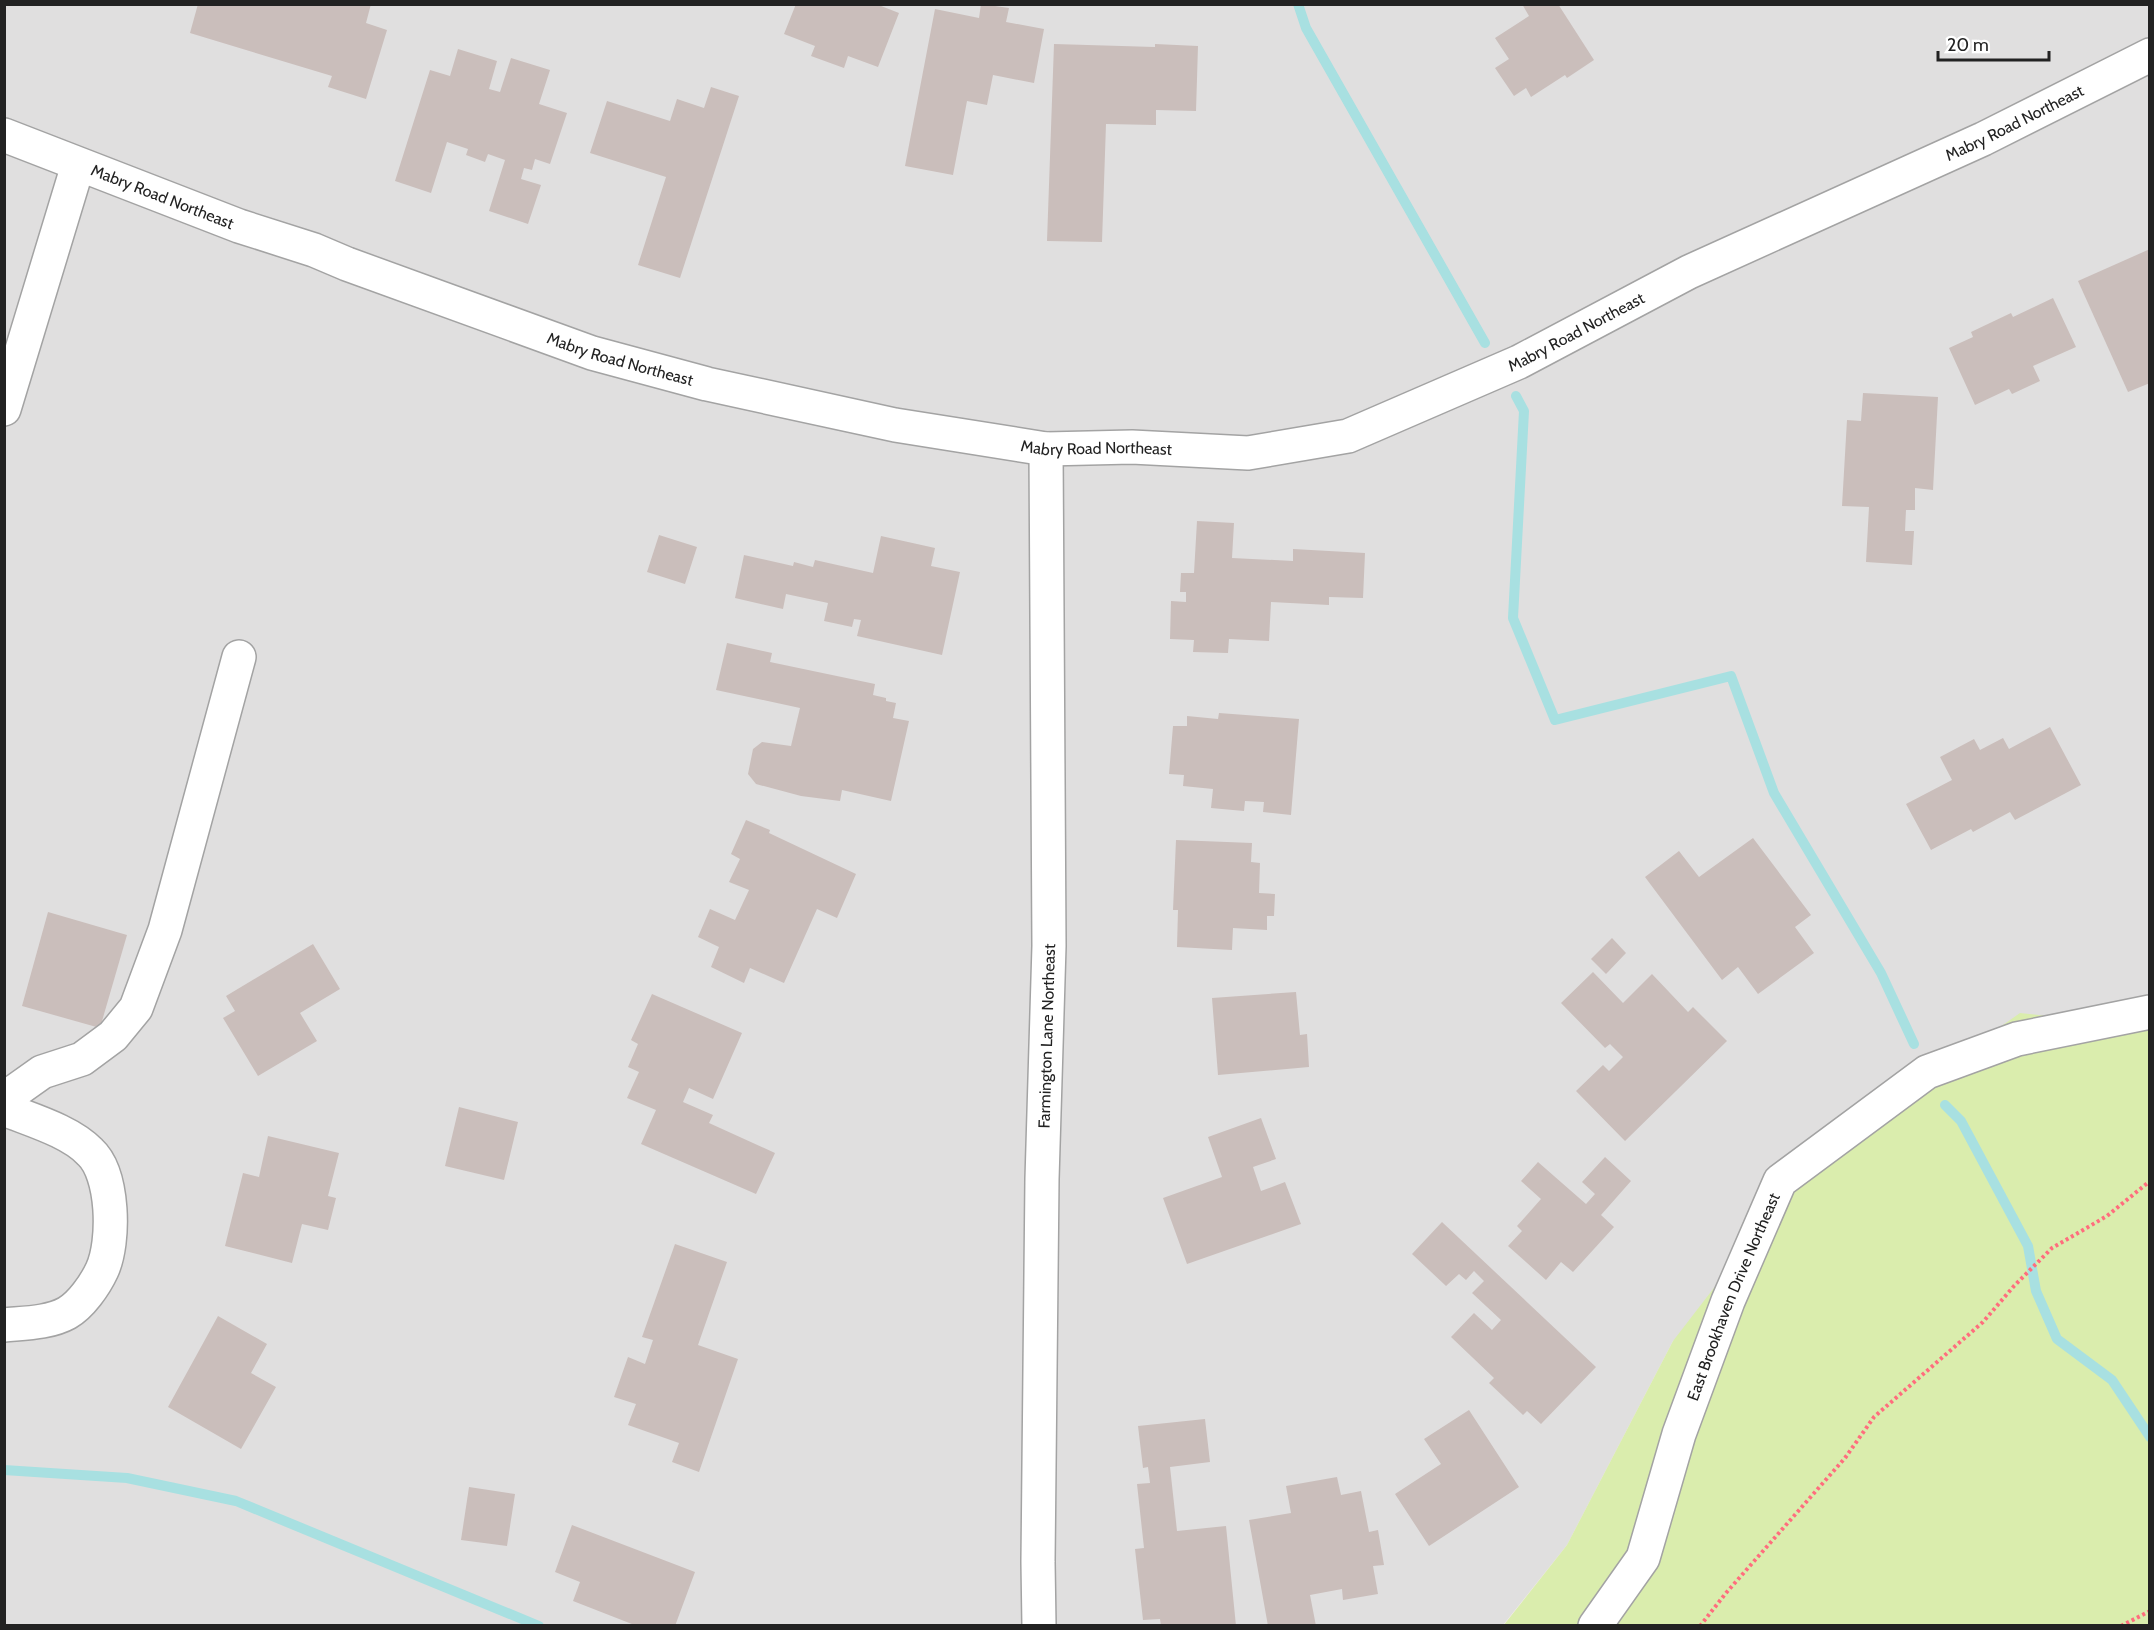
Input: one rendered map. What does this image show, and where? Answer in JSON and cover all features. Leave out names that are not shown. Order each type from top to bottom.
[{"type":"street","name":"Mabry Road Northeast","points":[[4,135],[238,226],[314,250],[592,353],[707,384],[894,425],[1046,449],[1132,447],[1248,453],[1348,436],[1519,362],[1689,272],[1983,139],[2150,55]]},
{"type":"street","points":[[4,409],[78,165]]},
{"type":"street","name":"Farmington Lane Northeast","points":[[1039,1626],[1042,1232],[1049,946],[1046,449]]},
{"type":"street","points":[[4,1099],[42,1072],[82,1059],[113,1036],[136,1008],[165,930],[238,657]]},
{"type":"street","name":"East Brookhaven Drive Northeast","points":[[1595,1626],[1643,1558],[1679,1434],[1728,1301],[1780,1181],[1927,1072],[2018,1039],[2086,1027],[2150,1012]]},
{"type":"street","points":[[4,1109],[77,1140],[92,1153],[102,1168],[106,1183],[109,1230],[102,1270],[88,1293],[70,1312],[57,1318],[4,1325]]},
{"type":"path","points":[[1700,1626],[1726,1593],[1831,1474],[1874,1417],[1983,1322],[2014,1286],[2052,1248],[2107,1216],[2150,1181]]},
{"type":"path","points":[[2121,1626],[2150,1611]]},
{"type":"shaded area","points":[[5,5],[2149,5],[2149,1027],[1673,1341],[1567,1545],[1503,1625],[5,1626]]},
{"type":"green space","points":[[2020,1013],[2149,1027],[2149,1625],[1503,1626],[1567,1545],[1673,1341],[1814,1158]]},
{"type":"building","points":[[198,4],[371,4],[366,23],[387,30],[366,99],[328,87],[332,76],[190,33]]},
{"type":"building","points":[[796,4],[876,4],[899,13],[878,67],[848,56],[844,68],[811,56],[815,46],[784,34]]},
{"type":"building","points":[[981,4],[1009,8],[1006,22],[1044,29],[1034,83],[993,75],[987,105],[967,101],[953,175],[905,166],[935,9],[979,18]]},
{"type":"building","points":[[1522,4],[1558,4],[1594,60],[1567,78],[1565,75],[1531,97],[1526,88],[1514,96],[1495,68],[1509,59],[1495,38],[1529,16]]},
{"type":"building","points":[[1054,44],[1198,46],[1196,111],[1156,110],[1156,125],[1106,124],[1102,242],[1047,241]]},
{"type":"building","points":[[458,49],[497,61],[489,89],[500,92],[511,58],[550,70],[539,104],[567,113],[550,164],[535,159],[532,170],[524,168],[521,179],[541,185],[528,224],[489,211],[505,160],[488,154],[485,162],[466,155],[468,149],[447,142],[431,193],[395,181],[430,70],[450,76]]},
{"type":"building","points":[[711,87],[739,96],[680,278],[638,265],[666,177],[590,153],[607,101],[670,121],[677,99],[704,108]]},
{"type":"building","points":[[2150,249],[2150,383],[2128,392],[2078,281]]},
{"type":"building","points":[[2053,298],[2076,347],[2033,366],[2040,381],[2012,394],[2009,389],[1975,405],[1949,348],[1973,337],[1971,332],[2011,313],[2013,317]]},
{"type":"building","points":[[1863,393],[1938,397],[1933,490],[1915,488],[1915,510],[1906,510],[1905,531],[1914,531],[1912,565],[1866,562],[1869,507],[1842,506],[1847,420],[1861,421]]},
{"type":"building","points":[[1197,521],[1234,523],[1232,558],[1293,561],[1293,549],[1365,553],[1363,598],[1329,597],[1329,605],[1271,602],[1269,641],[1229,639],[1228,653],[1193,652],[1194,640],[1170,639],[1171,601],[1186,602],[1186,592],[1180,592],[1181,573],[1194,573]]},
{"type":"building","points":[[659,535],[697,547],[685,584],[647,572]]},
{"type":"building","points":[[881,536],[935,548],[931,566],[960,572],[942,655],[857,636],[861,620],[854,619],[852,627],[824,621],[828,603],[786,594],[783,609],[735,598],[744,555],[793,566],[794,562],[813,567],[815,560],[873,573]]},
{"type":"building","points":[[727,643],[772,653],[770,662],[875,684],[873,695],[896,703],[893,718],[909,721],[891,801],[842,790],[840,801],[801,796],[756,784],[748,774],[753,749],[762,742],[791,746],[800,708],[716,690]]},
{"type":"building","points":[[1219,713],[1299,719],[1291,815],[1263,812],[1264,802],[1245,801],[1244,811],[1211,808],[1213,789],[1183,786],[1184,775],[1169,774],[1173,726],[1187,726],[1187,716],[1218,719]]},
{"type":"building","points":[[2050,727],[2081,785],[2015,820],[2010,812],[1973,832],[1971,829],[1931,850],[1906,804],[1952,780],[1940,757],[1974,739],[1980,750],[2003,738],[2009,749]]},
{"type":"building","points":[[746,820],[856,874],[837,918],[817,909],[784,983],[750,968],[744,983],[711,967],[719,947],[698,937],[710,909],[735,920],[749,890],[729,882],[740,859],[731,854]]},
{"type":"building","points":[[1753,838],[1811,915],[1795,927],[1814,953],[1758,994],[1738,967],[1722,980],[1645,877],[1679,851],[1699,877]]},
{"type":"building","points":[[1176,840],[1252,843],[1251,862],[1260,863],[1259,893],[1275,894],[1274,916],[1267,916],[1267,930],[1233,928],[1232,950],[1177,947],[1178,910],[1173,910]]},
{"type":"building","points":[[48,912],[127,935],[100,1028],[22,1006]]},
{"type":"building","points":[[1612,938],[1626,953],[1606,974],[1591,959]]},
{"type":"building","points":[[313,944],[340,989],[300,1013],[317,1041],[258,1076],[223,1018],[235,1011],[226,996]]},
{"type":"building","points":[[1593,972],[1623,1003],[1652,974],[1688,1012],[1693,1007],[1727,1041],[1625,1141],[1576,1091],[1603,1065],[1609,1071],[1623,1057],[1610,1044],[1605,1048],[1561,1003]]},
{"type":"building","points":[[1296,992],[1300,1035],[1307,1034],[1309,1067],[1218,1075],[1212,998]]},
{"type":"building","points":[[652,994],[742,1033],[713,1099],[689,1088],[683,1102],[713,1115],[709,1123],[775,1153],[756,1194],[641,1144],[656,1110],[627,1098],[639,1072],[628,1067],[638,1044],[631,1040]]},
{"type":"building","points":[[459,1107],[518,1122],[504,1180],[445,1166]]},
{"type":"building","points":[[1261,1118],[1276,1159],[1253,1167],[1261,1191],[1285,1182],[1301,1224],[1187,1264],[1163,1198],[1222,1177],[1208,1137]]},
{"type":"building","points":[[268,1136],[339,1153],[328,1196],[336,1198],[328,1230],[302,1224],[292,1263],[225,1246],[243,1173],[259,1177]]},
{"type":"building","points":[[1605,1157],[1631,1181],[1601,1215],[1614,1227],[1573,1272],[1561,1262],[1546,1280],[1508,1246],[1522,1231],[1517,1226],[1541,1199],[1521,1181],[1538,1162],[1586,1204],[1595,1194],[1582,1182]]},
{"type":"building","points":[[1442,1222],[1596,1367],[1541,1424],[1527,1411],[1523,1415],[1489,1383],[1494,1378],[1451,1337],[1474,1313],[1492,1330],[1501,1320],[1472,1293],[1484,1281],[1474,1271],[1466,1280],[1459,1274],[1446,1286],[1412,1254]]},
{"type":"building","points":[[675,1244],[727,1262],[698,1345],[738,1359],[699,1472],[672,1462],[679,1443],[628,1425],[636,1404],[614,1397],[628,1357],[645,1364],[653,1340],[642,1337]]},
{"type":"building","points":[[218,1316],[267,1344],[251,1373],[276,1387],[241,1449],[168,1407]]},
{"type":"building","points":[[1469,1410],[1519,1487],[1429,1546],[1395,1494],[1441,1464],[1424,1439]]},
{"type":"building","points":[[1205,1419],[1210,1462],[1170,1467],[1177,1531],[1226,1526],[1236,1626],[1161,1626],[1160,1619],[1143,1620],[1135,1549],[1144,1548],[1137,1484],[1150,1483],[1148,1467],[1143,1468],[1138,1426]]},
{"type":"building","points":[[1337,1477],[1341,1495],[1361,1491],[1369,1532],[1378,1530],[1384,1565],[1373,1566],[1378,1594],[1343,1600],[1342,1589],[1310,1595],[1316,1626],[1268,1626],[1249,1520],[1291,1513],[1286,1486]]},
{"type":"building","points":[[469,1487],[515,1494],[507,1546],[461,1540]]},
{"type":"building","points":[[572,1525],[695,1572],[675,1626],[637,1626],[573,1601],[580,1582],[555,1572]]},
{"type":"waterway","points":[[1298,4],[1306,28],[1485,343]]},
{"type":"waterway","points":[[1516,396],[1524,411],[1513,618],[1555,720],[1731,676],[1774,793],[1881,973],[1914,1044]]},
{"type":"waterway","points":[[1945,1105],[1961,1121],[2028,1246],[2036,1291],[2057,1339],[2112,1380],[2150,1437]]},
{"type":"waterway","points":[[4,1470],[127,1478],[236,1501],[539,1626]]}]
